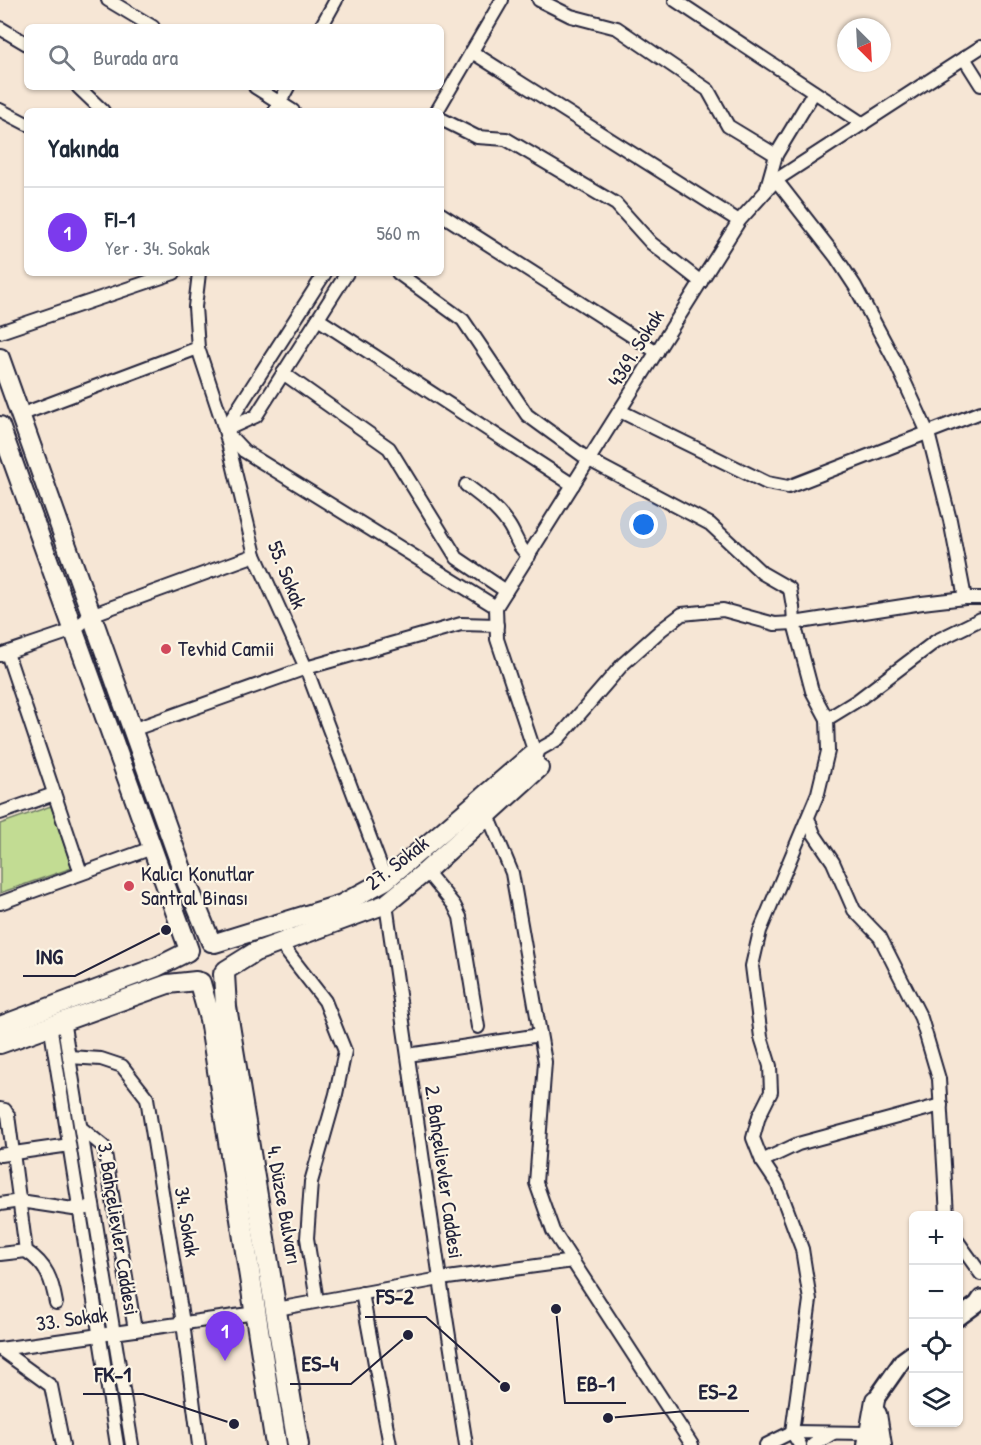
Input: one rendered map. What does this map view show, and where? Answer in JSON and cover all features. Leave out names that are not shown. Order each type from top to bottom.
[{"type":"main road","points":[[0,358],[187,883],[213,942],[227,957],[225,972],[213,982],[168,984],[122,990],[1,1037]]},
{"type":"main road","points":[[0,427],[188,951],[185,959],[187,972],[198,982]]},
{"type":"main road","points":[[1,1037],[57,1022],[122,990],[188,951],[196,943],[213,942],[342,904],[386,880],[537,760]]},
{"type":"main road","name":"27. Sokak","points":[[225,972],[255,952],[386,904],[488,815],[537,760]]},
{"type":"main road","name":"4. Düzce Bulvarı","points":[[225,972],[226,1007],[298,1445]]},
{"type":"main road","name":"4. Düzce Bulvarı","points":[[198,982],[210,1019],[276,1445]]},
{"type":"main road","points":[[875,1400],[875,1441]]},
{"type":"street","points":[[108,0],[148,24]]},
{"type":"street","points":[[323,24],[336,0]]},
{"type":"street","points":[[439,108],[502,0]]},
{"type":"street","points":[[539,0],[571,16],[617,28],[708,90],[728,126],[776,155]]},
{"type":"street","points":[[675,0],[863,124]]},
{"type":"street","points":[[0,28],[24,42]]},
{"type":"street","name":"4369. Sokak","points":[[496,607],[739,221],[776,180],[981,47]]},
{"type":"street","points":[[472,52],[739,221]]},
{"type":"street","points":[[964,58],[981,85]]},
{"type":"street","points":[[81,90],[100,108]]},
{"type":"street","points":[[259,90],[278,106],[286,90]]},
{"type":"street","points":[[767,190],[776,155],[814,92]]},
{"type":"street","points":[[0,110],[24,122]]},
{"type":"street","points":[[444,120],[477,137],[506,139],[616,204],[651,243],[701,282]]},
{"type":"street","points":[[776,180],[836,257],[855,286],[895,361],[928,433],[950,520],[965,598]]},
{"type":"street","points":[[444,216],[657,352]]},
{"type":"street","points":[[0,332],[165,276]]},
{"type":"street","name":"55. Sokak","points":[[200,276],[195,306],[198,348],[225,430],[255,555],[306,668],[386,880]]},
{"type":"street","points":[[225,430],[323,276]]},
{"type":"street","points":[[225,430],[256,416],[345,276]]},
{"type":"street","points":[[402,276],[463,320],[526,415],[589,460],[710,524],[762,573],[790,589],[794,607],[794,623],[813,691],[827,719],[828,751],[818,793],[760,931],[752,966],[762,1037],[770,1066],[771,1092],[759,1116],[753,1138],[762,1161],[778,1185],[802,1249],[810,1300],[792,1432],[800,1445]]},
{"type":"street","points":[[318,319],[573,485]]},
{"type":"street","points":[[20,415],[198,348]]},
{"type":"street","points":[[283,373],[389,448],[457,558],[506,591]]},
{"type":"street","points":[[620,411],[766,483],[788,488],[981,412]]},
{"type":"street","points":[[225,430],[244,451],[496,607],[497,639],[537,760],[623,664],[682,614],[723,610],[775,624],[794,623],[965,598],[981,598]]},
{"type":"street","points":[[466,485],[491,504],[508,523],[521,549],[529,556]]},
{"type":"street","points":[[81,873],[3,654],[74,630],[91,615],[255,555]]},
{"type":"street","points":[[827,719],[858,700],[936,641],[981,619]]},
{"type":"street","points":[[132,730],[306,668],[461,624],[496,625]]},
{"type":"street","points":[[0,813],[54,794]]},
{"type":"street","points":[[488,815],[512,873],[545,1062],[536,1183],[553,1231],[692,1445]]},
{"type":"street","points":[[808,818],[814,834],[833,862],[854,910],[880,937],[921,1018],[939,1079],[947,1211]]},
{"type":"street","points":[[0,903],[152,848]]},
{"type":"street","points":[[426,871],[454,905],[460,917],[478,1027]]},
{"type":"street","name":"2. Bahçelievler Caddesi","points":[[386,904],[466,1445]]},
{"type":"street","points":[[280,943],[325,1001],[345,1052],[336,1094],[310,1182],[307,1238],[317,1301]]},
{"type":"street","name":"3. Bahçelievler Caddesi","points":[[57,1022],[69,1057],[132,1445]]},
{"type":"street","name":"3. Bahçelievler Caddesi","points":[[57,1022],[80,1209],[117,1445]]},
{"type":"street","points":[[408,1055],[540,1035]]},
{"type":"street","name":"34. Sokak","points":[[69,1057],[101,1059],[122,1066],[147,1098],[183,1323],[199,1445]]},
{"type":"street","points":[[762,1161],[798,1144],[941,1105]]},
{"type":"street","points":[[0,1109],[5,1110],[8,1115],[26,1251]]},
{"type":"street","points":[[81,1128],[104,1147],[135,1330]]},
{"type":"street","points":[[0,1155],[63,1146]]},
{"type":"street","points":[[0,1204],[20,1201],[80,1209],[94,1207]]},
{"type":"street","points":[[963,1249],[981,1274]]},
{"type":"street","points":[[0,1254],[26,1251],[37,1258],[46,1269],[52,1283],[56,1303]]},
{"type":"street","points":[[277,1309],[440,1279],[573,1261]]},
{"type":"street","points":[[362,1293],[390,1445]]},
{"type":"street","points":[[963,1315],[980,1305]]},
{"type":"street","name":"33. Sokak","points":[[0,1349],[256,1313]]},
{"type":"street","points":[[0,1349],[51,1386],[63,1445]]},
{"type":"street","points":[[875,1400],[903,1360],[909,1356]]},
{"type":"street","points":[[766,1445],[792,1432],[834,1432],[875,1441]]},
{"type":"street","points":[[813,1445],[834,1432]]},
{"type":"green space","points":[[51,806],[72,868],[0,893],[0,824]]},
{"type":"place","name":"Tevhid Camii","points":[[166,649]]},
{"type":"place","name":"Kalıcı Konutlar Santral Binası","points":[[129,886]]},
{"type":"place","name":"ING","points":[[166,930]]},
{"type":"place","name":"EB-1","points":[[556,1309]]},
{"type":"place","name":"ES-4","points":[[408,1335]]},
{"type":"place","name":"FI-1","points":[[225,1361]]},
{"type":"place","name":"FS-2","points":[[505,1387]]},
{"type":"place","name":"ES-2","points":[[608,1418]]},
{"type":"place","name":"FK-1","points":[[234,1424]]}]
